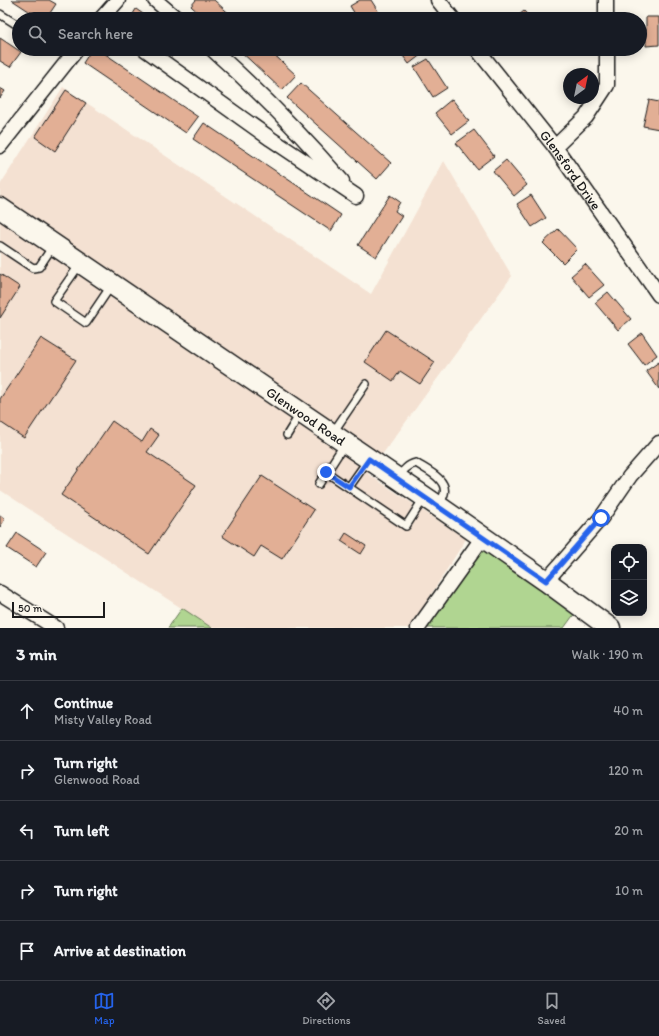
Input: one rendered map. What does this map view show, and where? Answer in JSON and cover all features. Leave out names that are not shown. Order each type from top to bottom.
[{"type":"main road","name":"Glenwood Road","points":[[0,208],[432,501],[610,628]]},
{"type":"street","points":[[108,12],[118,0]]},
{"type":"street","points":[[155,0],[169,12]]},
{"type":"street","points":[[438,0],[447,12]]},
{"type":"street","points":[[606,0],[606,12]]},
{"type":"street","points":[[0,146],[71,56]]},
{"type":"street","points":[[155,56],[356,196],[301,134],[220,56]]},
{"type":"street","name":"Glensford Drive","points":[[483,56],[555,147],[659,295]]},
{"type":"street","points":[[555,147],[586,117],[607,85],[606,56]]},
{"type":"street","points":[[546,581],[601,518],[630,476],[659,443]]},
{"type":"street","points":[[418,628],[483,537]]},
{"type":"street","points":[[0,593],[56,628]]},
{"type":"lane","points":[[0,14],[12,22]]},
{"type":"lane","points":[[0,246],[33,268],[39,267],[54,244]]},
{"type":"lane","points":[[81,263],[54,302],[86,323],[112,284]]},
{"type":"lane","points":[[319,484],[326,472],[339,438],[366,384]]},
{"type":"lane","points":[[287,434],[301,413]]},
{"type":"lane","points":[[349,487],[369,459]]},
{"type":"lane","points":[[326,472],[406,526],[432,501]]},
{"type":"shaded area","points":[[63,87],[371,294],[444,161],[512,276],[368,474],[466,539],[410,628],[212,628],[0,490],[0,185]]},
{"type":"green space","points":[[482,543],[575,613],[564,628],[419,628]]},
{"type":"green space","points":[[182,608],[212,628],[168,628]]},
{"type":"building","points":[[12,0],[49,0],[56,4],[51,12],[30,12]]},
{"type":"building","points":[[196,0],[214,0],[227,12],[197,12],[191,6]]},
{"type":"building","points":[[360,0],[371,0],[379,12],[354,12],[350,6]]},
{"type":"building","points":[[647,17],[659,17],[659,45],[647,46]]},
{"type":"building","points":[[0,38],[12,46],[12,56],[18,56],[10,67],[0,61]]},
{"type":"building","points":[[88,56],[108,56],[198,117],[186,133],[83,63]]},
{"type":"building","points":[[246,56],[276,56],[296,75],[282,90]]},
{"type":"building","points":[[403,56],[419,56],[409,64]]},
{"type":"building","points":[[428,59],[447,88],[433,97],[414,67]]},
{"type":"building","points":[[301,83],[391,163],[377,179],[287,98]]},
{"type":"building","points":[[0,88],[5,91],[0,98]]},
{"type":"building","points":[[66,90],[86,103],[55,151],[35,137]]},
{"type":"building","points":[[452,99],[469,121],[452,134],[435,113]]},
{"type":"building","points":[[649,100],[659,102],[659,129],[643,126]]},
{"type":"building","points":[[204,123],[341,215],[331,231],[193,139]]},
{"type":"building","points":[[474,130],[494,156],[477,169],[456,143]]},
{"type":"building","points":[[506,160],[527,185],[514,196],[493,171]]},
{"type":"building","points":[[390,195],[400,202],[395,211],[402,216],[376,257],[358,245]]},
{"type":"building","points":[[531,195],[546,218],[532,227],[517,204]]},
{"type":"building","points":[[558,229],[577,249],[563,263],[543,243]]},
{"type":"building","points":[[585,264],[604,285],[589,297],[571,276]]},
{"type":"building","points":[[0,274],[20,287],[0,318]]},
{"type":"building","points":[[608,292],[631,319],[618,330],[595,303]]},
{"type":"building","points":[[386,330],[435,362],[420,384],[400,371],[393,381],[365,362]]},
{"type":"building","points":[[642,333],[657,355],[644,365],[628,344]]},
{"type":"building","points":[[41,338],[76,360],[24,438],[0,422],[0,399]]},
{"type":"building","points":[[659,362],[659,389],[646,371]]},
{"type":"building","points":[[112,421],[142,442],[150,429],[159,435],[147,452],[196,485],[149,554],[61,495]]},
{"type":"building","points":[[262,476],[314,510],[282,559],[261,546],[254,557],[222,536]]},
{"type":"building","points":[[0,515],[5,519],[0,527]]},
{"type":"building","points":[[17,533],[46,552],[36,567],[7,548]]},
{"type":"building","points":[[346,533],[366,546],[361,554],[341,541]]},
{"type":"route","points":[[326,472],[349,487],[369,459],[546,581],[601,518]]}]
